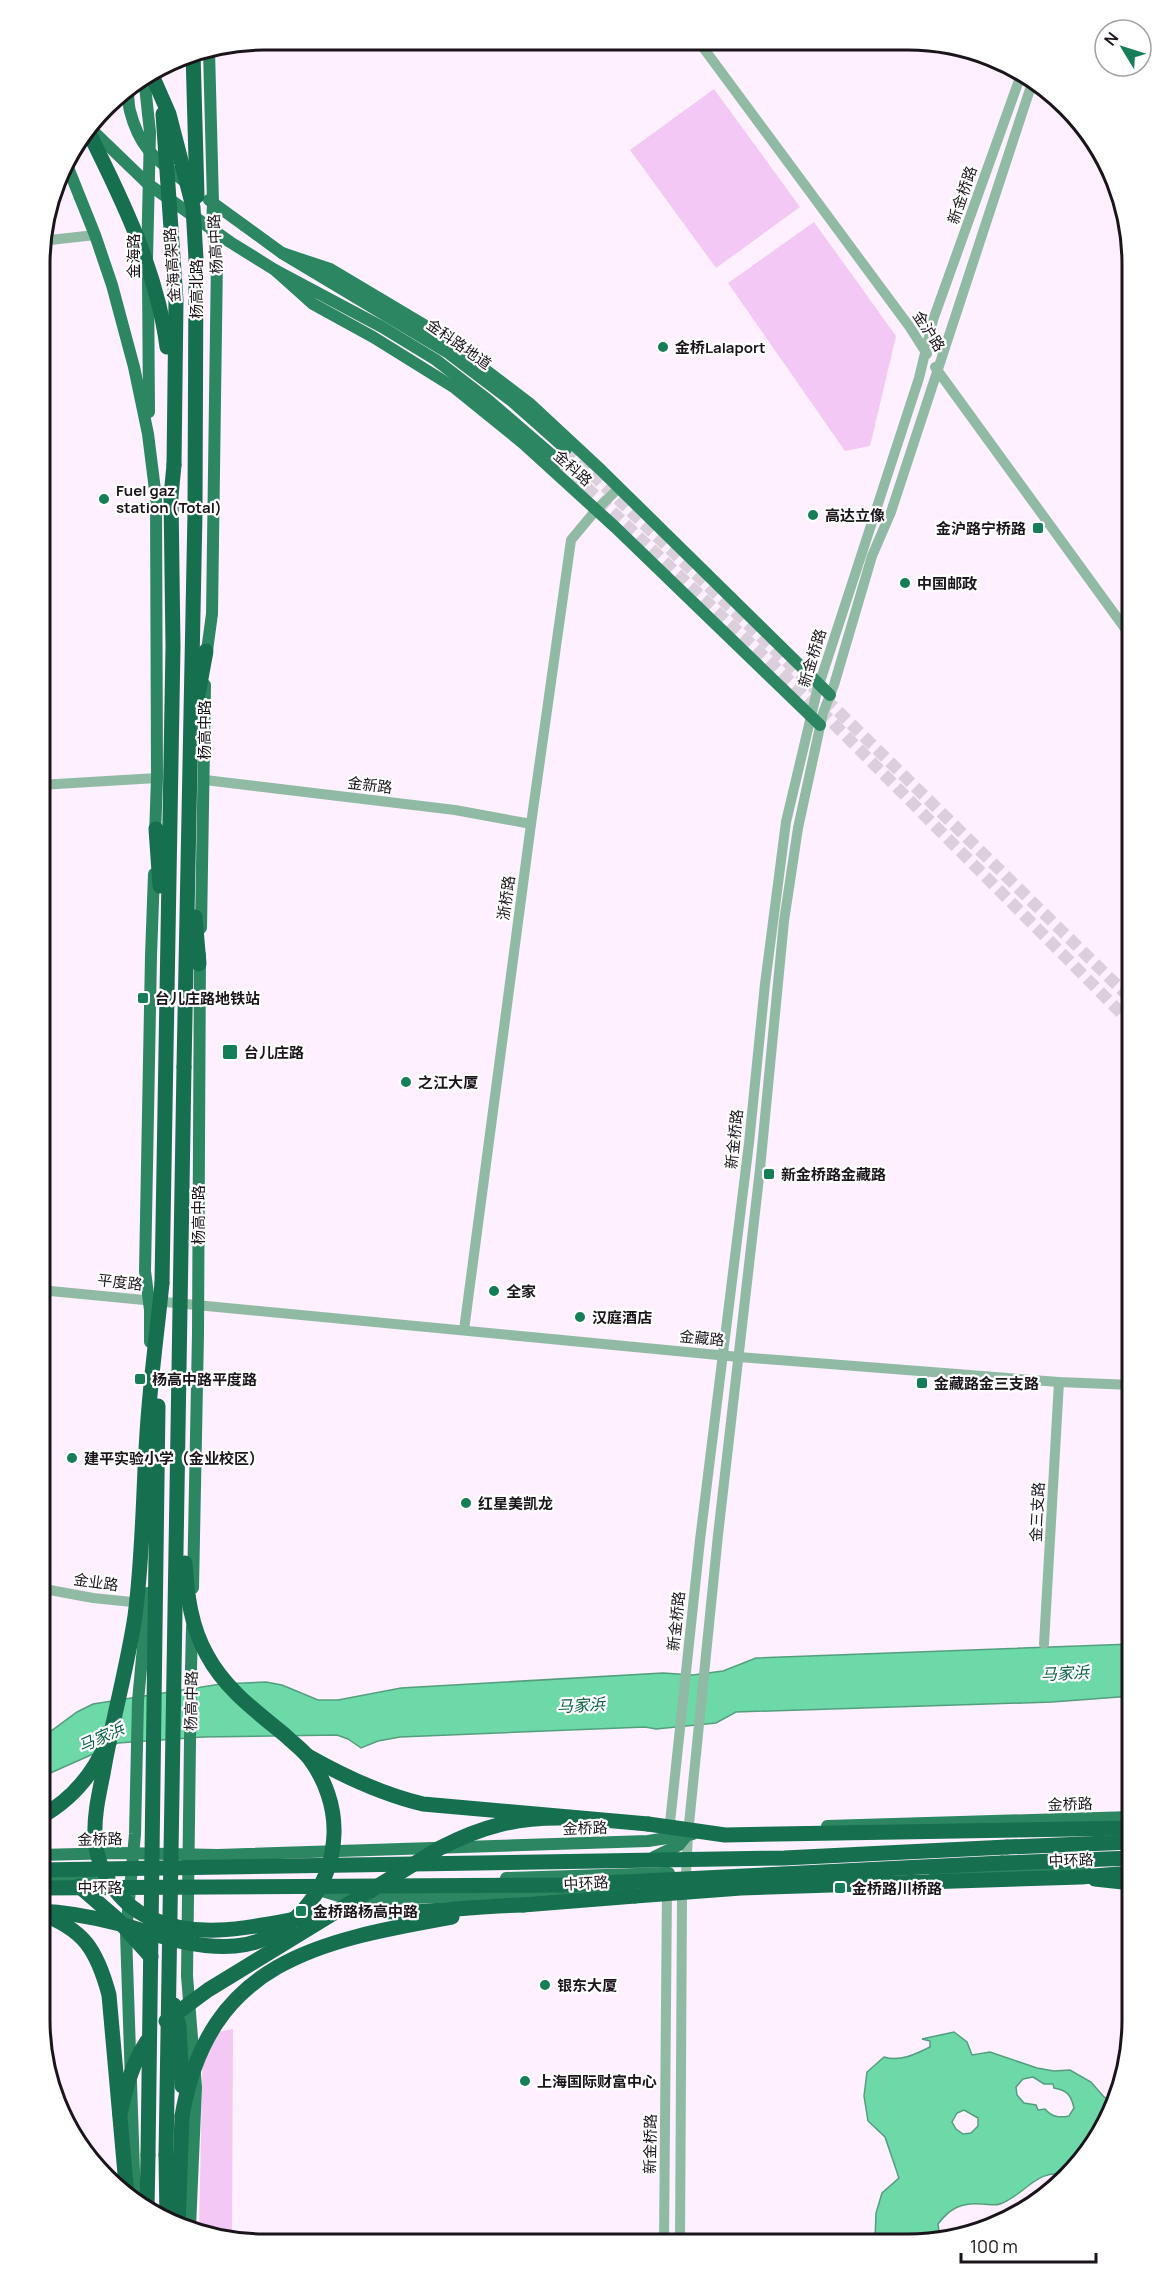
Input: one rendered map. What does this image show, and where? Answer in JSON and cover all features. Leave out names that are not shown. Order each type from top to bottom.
[{"type":"highway","name":"金海高架路","points":[[193,62],[197,151],[196,259]]},
{"type":"highway","name":"金海高架路","points":[[162,75],[168,201],[176,300],[174,465]]},
{"type":"highway","name":"杨高北路","points":[[154,80],[170,114],[193,207],[196,259],[195,512],[191,674]]},
{"type":"highway","points":[[92,136],[139,241],[164,326],[170,379],[174,465],[171,496],[173,646],[158,1410],[147,2198]]},
{"type":"highway","points":[[190,743],[206,651]]},
{"type":"highway","name":"杨高中路","points":[[167,2210],[191,674]]},
{"type":"highway","points":[[156,829],[167,985]]},
{"type":"highway","points":[[188,842],[199,964]]},
{"type":"highway","points":[[162,1283],[147,1430],[138,1588],[130,1643],[96,1814],[95,1838],[100,1864],[112,1887],[130,1906],[150,1918],[172,1926],[220,1929],[342,1912],[412,1912],[741,1888],[1081,1877],[1122,1872]]},
{"type":"highway","points":[[179,1367],[186,1585],[197,1632],[207,1655],[233,1690],[308,1756],[358,1783],[392,1796],[423,1804],[648,1824],[724,1835],[1122,1828]]},
{"type":"highway","points":[[50,1812],[70,1796],[88,1776],[101,1756],[110,1735]]},
{"type":"highway","points":[[50,1913],[92,1917],[166,1938],[215,1947],[239,1946],[263,1940],[282,1930],[303,1913],[321,1887],[333,1856],[334,1823],[331,1801],[308,1756]]},
{"type":"highway","points":[[120,2114],[128,2077],[148,2039],[177,2012],[208,1990],[422,1858],[470,1833],[519,1819],[566,1818]]},
{"type":"highway","name":"中环路","points":[[50,1870],[784,1858],[1122,1842]]},
{"type":"highway","name":"中环路","points":[[50,1888],[585,1884],[1122,1858]]},
{"type":"highway","points":[[50,1867],[73,1881],[117,1919],[144,1947],[161,1972],[172,1996],[179,2026],[182,2059],[178,2215]]},
{"type":"highway","points":[[1081,1877],[1122,1882]]},
{"type":"highway","points":[[585,1884],[741,1888]]},
{"type":"highway","points":[[182,2116],[187,2087],[208,2034],[222,2013],[260,1978],[325,1944],[371,1933],[523,1905]]},
{"type":"highway","points":[[50,1917],[75,1929],[88,1943],[97,1958],[109,1995],[126,2183]]},
{"type":"main road","points":[[209,57],[213,203]]},
{"type":"main road","name":"金海路","points":[[145,86],[150,132],[148,434]]},
{"type":"main road","points":[[128,98],[138,134],[150,154]]},
{"type":"main road","points":[[93,134],[148,184]]},
{"type":"main road","name":"金科路","points":[[150,154],[236,220],[323,279]]},
{"type":"main road","points":[[70,174],[89,236],[112,285],[148,434],[156,498],[151,778],[156,829],[150,956],[145,1247],[147,1300],[150,1310],[151,1380],[148,1603],[139,1679],[134,1853],[126,1933],[135,2190]]},
{"type":"main road","name":"金科路","points":[[148,184],[275,270],[321,294]]},
{"type":"main road","name":"杨高中路","points":[[190,2220],[196,2087],[188,1976],[188,1854],[198,1305],[199,964],[205,780],[203,724],[206,651],[212,614],[217,270],[212,228],[213,203]]},
{"type":"main road","name":"金科路","points":[[282,253],[330,269],[434,331],[529,403],[830,695]]},
{"type":"main road","name":"金科路","points":[[275,270],[313,304],[373,337],[455,388],[524,444],[596,510],[815,721]]},
{"type":"main road","name":"金科路地道","points":[[323,279],[387,314],[447,352],[513,402],[566,450]]},
{"type":"main road","name":"金科路地道","points":[[321,294],[436,360],[496,407],[560,462]]},
{"type":"main road","name":"金桥路","points":[[50,1855],[338,1851],[648,1841],[688,1834],[841,1826],[1122,1817]]},
{"type":"main road","points":[[519,1878],[553,1860],[656,1857],[679,1845],[688,1834]]},
{"type":"main road","points":[[131,1891],[136,1884],[143,1881],[188,1874],[304,1869],[319,1864],[338,1851]]},
{"type":"main road","points":[[50,1879],[132,1875],[175,1867],[182,1863],[188,1854]]},
{"type":"main road","points":[[50,1895],[131,1891],[319,1890],[366,1883],[668,1873],[844,1876],[1122,1871]]},
{"type":"main road","points":[[319,1890],[359,1900],[667,1888],[686,1875]]},
{"type":"street","name":"金沪路","points":[[705,50],[909,326],[937,369],[1122,624]]},
{"type":"street","name":"新金桥路","points":[[680,2234],[682,1898],[705,1662],[760,1169],[784,921],[820,683],[919,378],[933,320],[1019,81]]},
{"type":"street","name":"新金桥路","points":[[664,2234],[668,1837],[686,1664],[749,1143],[765,984],[786,822],[815,721],[830,695],[872,556],[891,512],[1030,89]]},
{"type":"street","points":[[51,240],[89,236]]},
{"type":"street","name":"浙桥路","points":[[464,1330],[571,540],[596,510],[619,488]]},
{"type":"street","points":[[50,783],[151,778]]},
{"type":"street","name":"金新路","points":[[205,780],[454,810],[531,824]]},
{"type":"street","name":"平度路","points":[[50,1291],[198,1305]]},
{"type":"street","name":"金藏路","points":[[198,1305],[739,1357],[1059,1382],[1122,1385]]},
{"type":"street","name":"金三支路","points":[[1044,1644],[1059,1382]]},
{"type":"street","name":"金业路","points":[[50,1590],[93,1598],[148,1603]]},
{"type":"shaded area","points":[[714,89],[800,207],[716,268],[630,150]]},
{"type":"shaded area","points":[[814,222],[896,336],[870,446],[845,451],[728,283]]},
{"type":"shaded area","points":[[233,2029],[232,2231],[199,2223],[203,2035]]},
{"type":"water","name":"马家浜","points":[[1122,1644],[1122,1697],[1052,1702],[736,1712],[716,1723],[656,1729],[645,1727],[400,1737],[378,1741],[361,1748],[337,1735],[203,1737],[118,1743],[50,1773],[50,1732],[77,1712],[93,1704],[221,1684],[266,1682],[282,1685],[318,1700],[338,1700],[401,1688],[663,1673],[693,1675],[723,1671],[756,1658]]},
{"type":"water","points":[[954,2032],[967,2042],[972,2055],[990,2052],[1037,2068],[1054,2071],[1070,2070],[1091,2082],[1106,2098],[1093,2126],[1077,2150],[1055,2174],[1039,2179],[1000,2204],[968,2204],[957,2207],[938,2224],[939,2231],[875,2234],[876,2213],[882,2193],[899,2178],[885,2137],[868,2121],[864,2096],[867,2072],[884,2057],[902,2058],[914,2055],[930,2047],[930,2041],[922,2039]],"holes":[[[1033,2077],[1044,2084],[1053,2084],[1054,2088],[1068,2094],[1074,2108],[1069,2116],[1056,2116],[1045,2109],[1038,2110],[1036,2105],[1024,2103],[1017,2095],[1016,2087],[1023,2079]],[[964,2110],[978,2118],[978,2126],[971,2133],[963,2134],[952,2122],[957,2113]]]},
{"type":"tunnel","points":[[566,449],[839,712],[1122,990]]},
{"type":"tunnel","points":[[560,462],[814,704],[1122,1014]]},
{"type":"place","name":"金桥Lalaport","points":[[663,347]]},
{"type":"place","name":"Fuel gaz station (Total)","points":[[104,499]]},
{"type":"place","name":"高达立像","points":[[813,515]]},
{"type":"place","name":"金沪路宁桥路","points":[[1038,528]]},
{"type":"place","name":"中国邮政","points":[[905,583]]},
{"type":"place","name":"台儿庄路地铁站","points":[[143,998]]},
{"type":"place","name":"台儿庄路","points":[[230,1052]]},
{"type":"place","name":"之江大厦","points":[[406,1082]]},
{"type":"place","name":"新金桥路金藏路","points":[[769,1174]]},
{"type":"place","name":"全家","points":[[494,1291]]},
{"type":"place","name":"汉庭酒店","points":[[580,1317]]},
{"type":"place","name":"杨高中路平度路","points":[[140,1379]]},
{"type":"place","name":"金藏路金三支路","points":[[922,1383]]},
{"type":"place","name":"建平实验小学（金业校区）","points":[[72,1458]]},
{"type":"place","name":"红星美凯龙","points":[[466,1503]]},
{"type":"place","name":"金桥路川桥路","points":[[840,1888]]},
{"type":"place","name":"金桥路杨高中路","points":[[301,1911]]},
{"type":"place","name":"银东大厦","points":[[545,1985]]},
{"type":"place","name":"上海国际财富中心","points":[[525,2081]]}]
